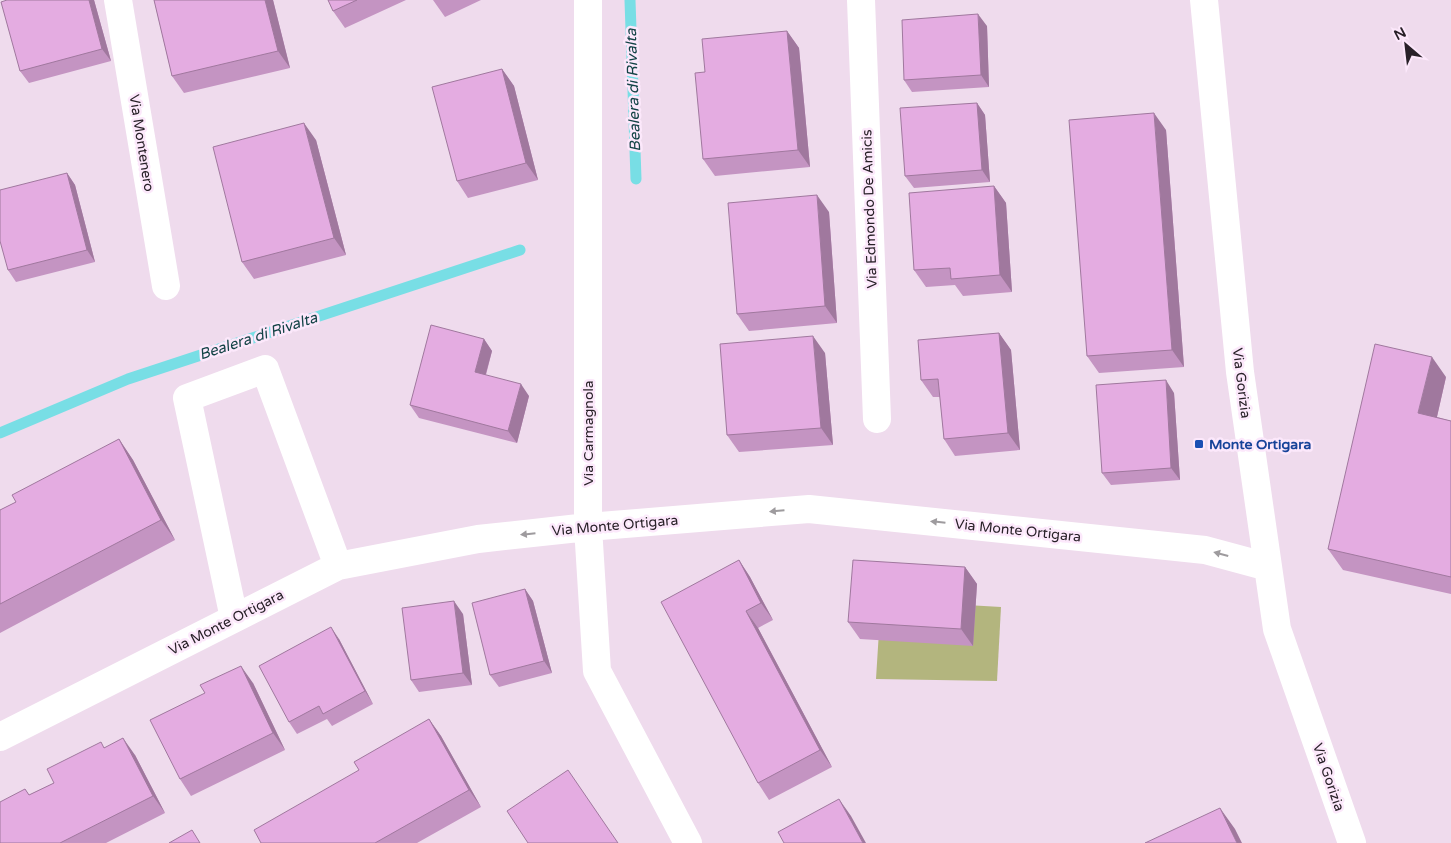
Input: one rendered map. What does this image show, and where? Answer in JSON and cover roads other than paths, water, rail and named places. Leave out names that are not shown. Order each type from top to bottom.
[{"type":"street","name":"Via Montenero","points":[[118,0],[166,286]]},
{"type":"street","name":"Via Carmagnola","points":[[588,0],[588,527],[597,671],[688,843]]},
{"type":"street","name":"Via Edmondo De Amicis","points":[[861,0],[877,419]]},
{"type":"street","name":"Via Gorizia","points":[[1204,0],[1240,372],[1277,629],[1352,843]]},
{"type":"street","points":[[234,618],[187,398],[265,369],[338,566]]},
{"type":"street","name":"Via Monte Ortigara","points":[[0,737],[338,566],[478,539],[588,527],[809,509],[1205,550],[1268,567]]},
{"type":"waterway","name":"Bealera di Rivalta","points":[[630,0],[636,179]]},
{"type":"waterway","name":"Bealera di Rivalta","points":[[0,433],[128,379],[520,250]]},
{"type":"place","name":"Monte Ortigara","points":[[1199,444]]}]
